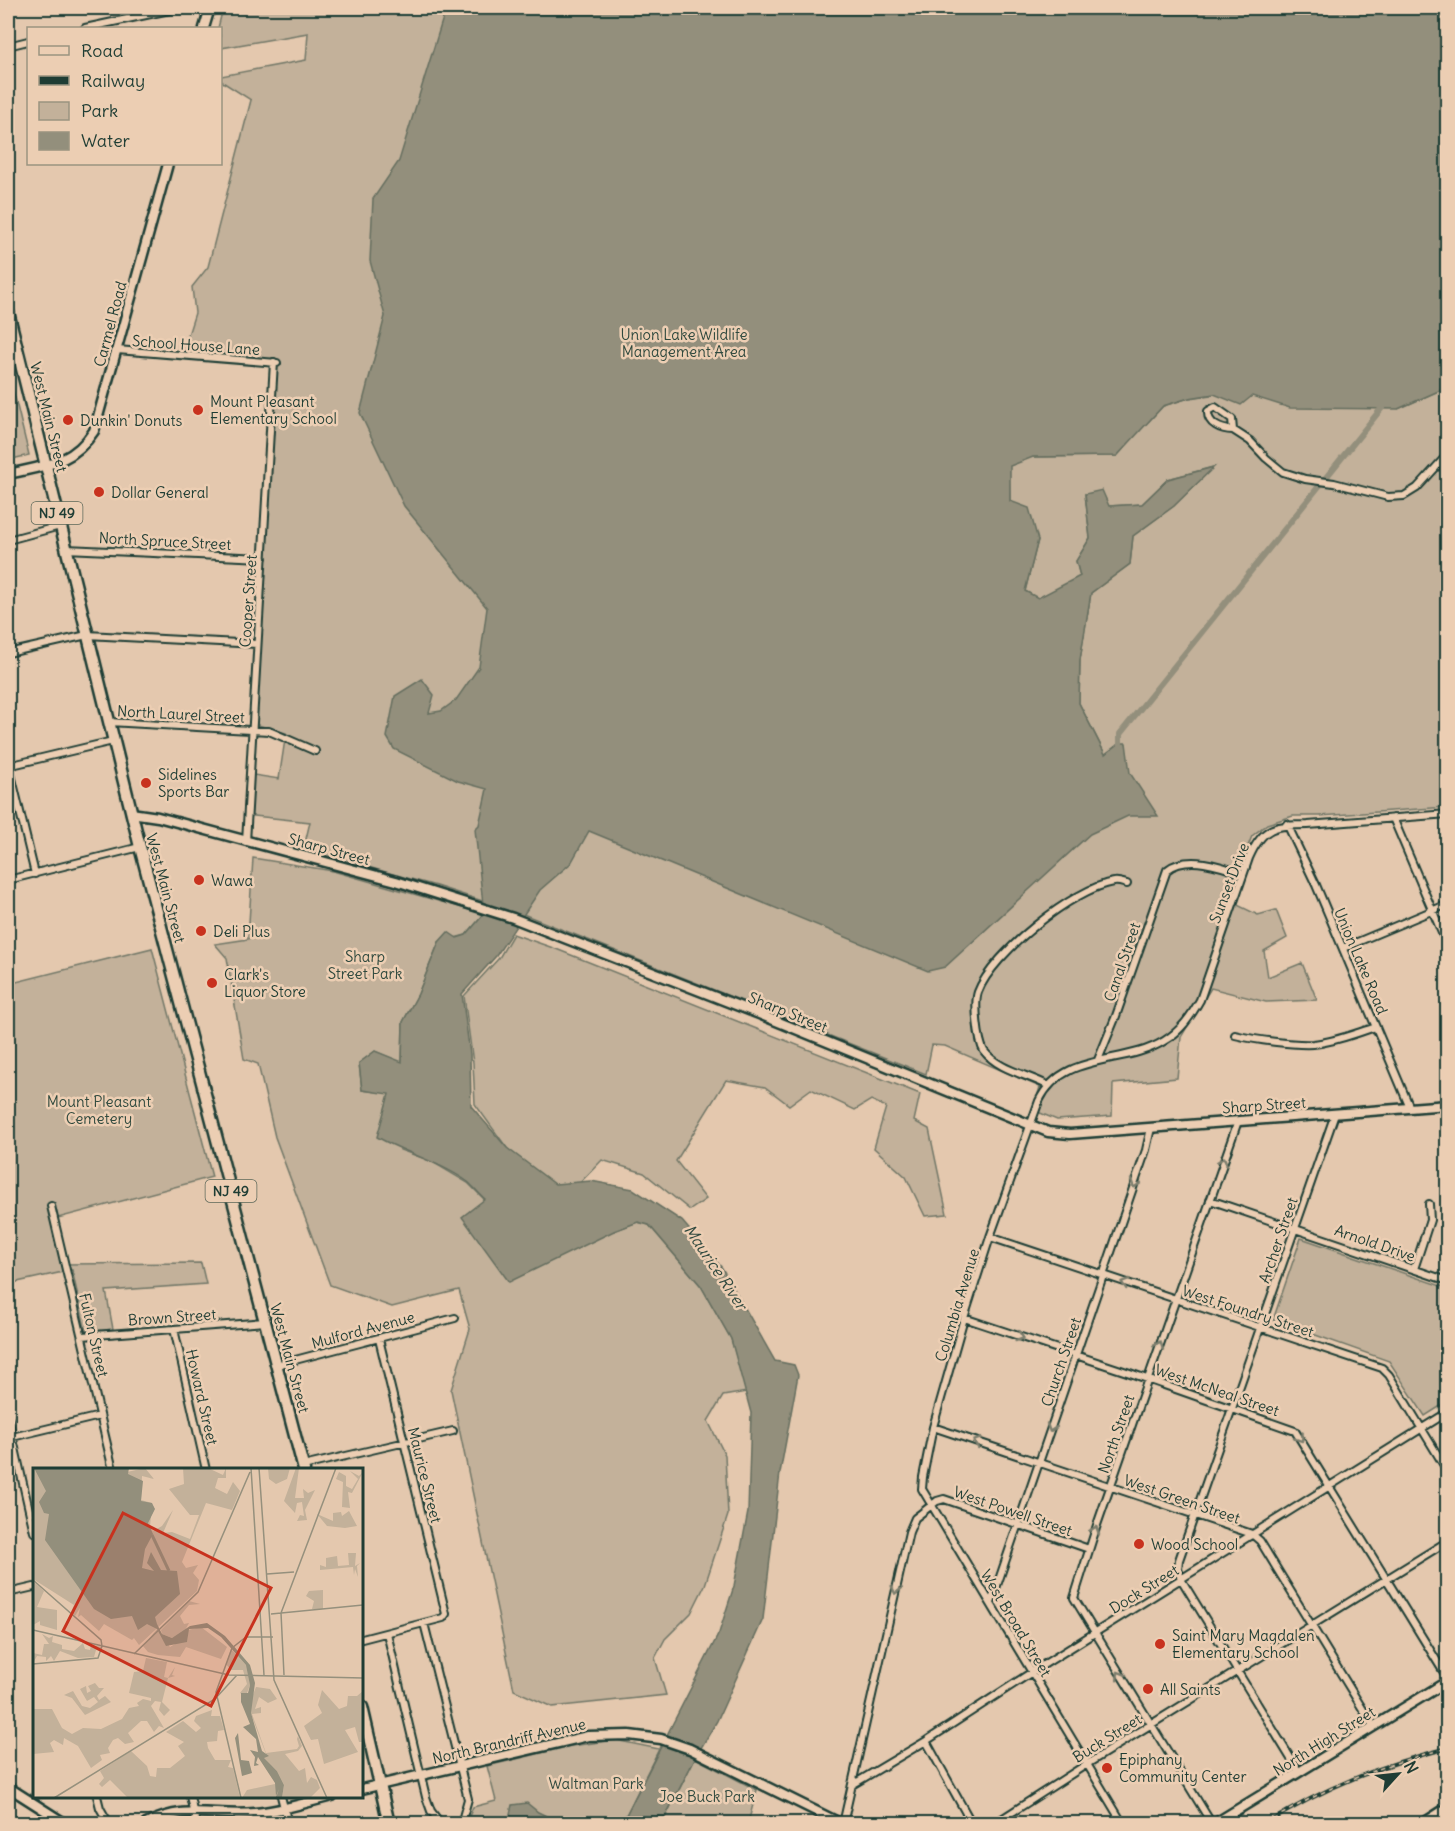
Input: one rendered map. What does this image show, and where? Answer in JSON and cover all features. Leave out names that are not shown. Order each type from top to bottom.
[{"type":"highway","name":"West Main Street","points":[[8,312],[131,813],[304,1468]]},
{"type":"highway","points":[[363,1712],[389,1824]]},
{"type":"main road","points":[[1423,1824],[1448,1808]]},
{"type":"street","points":[[90,27],[179,8]]},
{"type":"street","points":[[204,27],[210,8]]},
{"type":"street","points":[[8,46],[27,41]]},
{"type":"street","name":"Carmel Road","points":[[8,474],[58,462],[73,454],[90,438],[97,424],[168,165]]},
{"type":"street","name":"School House Lane","points":[[117,350],[276,363]]},
{"type":"street","name":"Cooper Street","points":[[246,842],[276,363]]},
{"type":"street","points":[[1233,430],[1250,441],[1283,472],[1388,497],[1404,496],[1425,481],[1448,454]]},
{"type":"street","points":[[8,540],[60,526]]},
{"type":"street","name":"North Spruce Street","points":[[66,549],[263,558]]},
{"type":"street","points":[[8,653],[87,635],[257,644]]},
{"type":"street","name":"North Laurel Street","points":[[109,722],[272,732],[315,751]]},
{"type":"street","points":[[35,874],[8,764],[113,741]]},
{"type":"street","name":"Sharp Street","points":[[131,813],[158,817],[396,881],[513,918],[759,1014],[1030,1126],[1056,1134],[1448,1105]]},
{"type":"street","name":"Sunset Drive","points":[[1048,1086],[1070,1070],[1098,1060],[1155,1046],[1174,1034],[1188,1019],[1200,1000],[1253,849],[1261,837],[1274,828],[1287,824],[1308,825],[1448,814]]},
{"type":"street","points":[[1393,818],[1448,947]]},
{"type":"street","name":"Union Lake Road","points":[[1287,824],[1410,1108]]},
{"type":"street","points":[[8,880],[140,847]]},
{"type":"street","name":"Canal Street","points":[[1098,1060],[1116,1016],[1167,870],[1178,864],[1204,864],[1243,874]]},
{"type":"street","points":[[1048,1086],[1001,1064],[984,1050],[978,1025],[976,995],[996,963],[1044,919],[1069,900],[1116,881],[1127,884]]},
{"type":"street","points":[[1342,948],[1448,904]]},
{"type":"street","points":[[1235,1035],[1251,1039],[1312,1044],[1335,1040],[1376,1027]]},
{"type":"street","name":"Columbia Avenue","points":[[924,1496],[922,1477],[933,1427],[964,1318],[990,1237],[1039,1101],[1048,1086]]},
{"type":"street","name":"Archer Street","points":[[1181,1579],[1178,1569],[1179,1560],[1335,1114]]},
{"type":"street","name":"North Street","points":[[1095,1634],[1075,1602],[1074,1594],[1238,1121]]},
{"type":"street","name":"Church Street","points":[[991,1604],[1146,1150],[1151,1128]]},
{"type":"street","name":"Arnold Drive","points":[[1210,1200],[1448,1281]]},
{"type":"street","points":[[1413,1269],[1430,1220],[1429,1204]]},
{"type":"street","name":"Fulton Street","points":[[51,1206],[113,1468]]},
{"type":"street","name":"West Foundry Street","points":[[990,1237],[1382,1368],[1389,1375],[1448,1472]]},
{"type":"street","name":"Mulford Avenue","points":[[276,1365],[455,1318]]},
{"type":"street","name":"West McNeal Street","points":[[964,1318],[1295,1431],[1448,1680]]},
{"type":"street","name":"Brown Street","points":[[82,1336],[265,1322]]},
{"type":"street","name":"Howard Street","points":[[174,1329],[206,1468]]},
{"type":"street","name":"Maurice Street","points":[[379,1339],[445,1609],[445,1617],[424,1623]]},
{"type":"street","name":"Dock Street","points":[[852,1785],[926,1741],[1032,1672],[1448,1412]]},
{"type":"street","points":[[10,1438],[100,1416]]},
{"type":"street","points":[[8,1417],[10,1438],[33,1528]]},
{"type":"street","name":"West Green Street","points":[[933,1427],[1252,1534],[1260,1541],[1373,1726]]},
{"type":"street","points":[[304,1468],[453,1431]]},
{"type":"street","name":"West Broad Street","points":[[924,1496],[1123,1824]]},
{"type":"street","name":"West Powell Street","points":[[931,1506],[940,1500],[946,1500],[1089,1549]]},
{"type":"street","points":[[843,1824],[912,1522],[931,1506]]},
{"type":"street","name":"Buck Street","points":[[994,1824],[1151,1724],[1448,1541]]},
{"type":"street","points":[[1181,1579],[1299,1772]]},
{"type":"street","points":[[8,1593],[33,1587]]},
{"type":"street","points":[[363,1639],[424,1623],[468,1799],[461,1824]]},
{"type":"street","points":[[387,1633],[429,1806],[441,1824]]},
{"type":"street","points":[[1095,1634],[1213,1824]]},
{"type":"street","name":"North High Street","points":[[1213,1824],[1448,1680]]},
{"type":"street","name":"North Brandriff Avenue","points":[[363,1789],[588,1736],[629,1735],[662,1739],[704,1755],[843,1824]]},
{"type":"street","points":[[926,1741],[972,1824]]},
{"type":"street","points":[[8,1787],[66,1824]]},
{"type":"street","points":[[98,1798],[100,1808],[108,1821]]},
{"type":"street","points":[[190,1798],[196,1824]]},
{"type":"street","points":[[282,1798],[288,1824]]},
{"type":"street","points":[[146,1824],[166,1815],[193,1811],[246,1814],[328,1798]]},
{"type":"street","points":[[44,1824],[53,1816]]},
{"type":"green space","name":"Union Lake Wildlife Management Area","points":[[223,8],[1447,8],[1448,345],[1398,409],[1443,389],[1447,392],[1447,807],[1293,816],[1267,824],[1252,836],[1227,900],[1258,915],[1276,910],[1287,938],[1264,951],[1268,977],[1302,963],[1317,1000],[1266,1002],[1211,988],[1181,1037],[1177,1078],[1113,1084],[1112,1116],[1057,1120],[1033,1110],[1040,1087],[945,1046],[932,1045],[926,1074],[523,914],[436,886],[307,850],[310,844],[305,843],[310,822],[244,815],[247,774],[279,779],[286,733],[251,723],[274,366],[181,357],[195,313],[192,287],[208,267],[251,100],[222,82],[222,76],[306,60],[308,33],[222,48],[222,27],[218,27]],"holes":[[[1174,388],[1211,395],[1189,398],[1163,406],[1148,422]],[[1124,448],[1117,456],[1033,457]],[[1009,467],[1010,501],[1038,540],[1025,591],[1032,595],[1022,591],[990,482]],[[1213,467],[1174,506],[1133,536],[1130,564],[1091,593],[1080,660],[1079,703],[1104,752],[1076,701],[1080,576],[1076,561],[1090,538],[1085,494],[1108,506],[1142,504],[1168,479]]]},
{"type":"green space","points":[[8,369],[29,455],[8,460]]},
{"type":"green space","name":"Sharp Street Park","points":[[253,858],[333,871],[484,914],[466,935],[439,942],[418,994],[403,1022],[402,1063],[375,1051],[359,1063],[362,1090],[389,1093],[400,1150],[431,1161],[468,1183],[485,1200],[614,1231],[637,1222],[649,1225],[701,1286],[731,1339],[747,1392],[723,1396],[708,1421],[725,1455],[728,1515],[705,1585],[691,1613],[665,1639],[655,1658],[666,1695],[552,1707],[514,1690],[451,1390],[470,1329],[459,1290],[392,1307],[330,1285],[275,1137],[258,1064],[244,1059],[227,958],[215,944],[248,939]]},
{"type":"green space","points":[[513,934],[920,1094],[914,1121],[929,1129],[947,1214],[925,1216],[906,1177],[874,1148],[886,1107],[871,1100],[855,1110],[811,1089],[789,1105],[765,1087],[726,1080],[676,1161],[706,1199],[690,1210],[644,1173],[602,1160],[572,1191],[528,1177],[475,1104],[473,1063],[464,996],[499,958]]},
{"type":"green space","name":"Mount Pleasant Cemetery","points":[[152,948],[212,1177],[54,1219],[62,1264],[201,1263],[206,1284],[106,1291],[113,1329],[86,1332],[72,1270],[8,1284],[8,984]]},
{"type":"green space","points":[[1301,1238],[1447,1288],[1447,1402],[1425,1416],[1389,1361],[1273,1320]]},
{"type":"green space","name":"Waltman Park","points":[[615,1740],[659,1749],[622,1823],[466,1824],[473,1807],[496,1801],[487,1766],[571,1746]]},
{"type":"green space","name":"Joe Buck Park","points":[[695,1758],[757,1790],[748,1823],[662,1824]]},
{"type":"water","name":"Union Lake Wildlife Management Area","points":[[446,8],[1447,8],[1448,368],[1443,389],[1398,409],[1290,408],[1252,396],[1241,405],[1214,394],[1189,398],[1163,406],[1117,456],[1033,457],[1010,466],[1010,501],[1029,508],[1038,540],[1025,591],[1038,598],[1080,576],[1076,561],[1090,538],[1085,494],[1102,490],[1109,506],[1142,504],[1168,479],[1214,467],[1174,506],[1133,536],[1130,564],[1091,593],[1080,660],[1079,703],[1105,754],[1120,743],[1126,743],[1130,773],[1158,816],[1128,816],[1090,834],[945,967],[928,971],[589,831],[571,863],[540,890],[496,956],[462,994],[470,1054],[471,1106],[507,1148],[555,1184],[591,1181],[633,1189],[682,1221],[722,1268],[775,1361],[794,1365],[798,1375],[780,1473],[763,1619],[717,1721],[695,1758],[662,1823],[622,1823],[719,1633],[734,1586],[748,1512],[751,1413],[731,1339],[701,1286],[649,1225],[638,1222],[614,1231],[509,1282],[462,1217],[485,1199],[468,1182],[457,1175],[377,1137],[389,1094],[362,1090],[359,1063],[375,1051],[402,1062],[403,1022],[418,994],[439,942],[448,932],[457,938],[466,935],[484,914],[475,829],[479,825],[487,789],[458,781],[394,749],[387,737],[395,696],[422,679],[434,695],[429,713],[441,711],[456,700],[479,667],[487,608],[404,506],[360,413],[385,316],[370,261],[373,199],[399,161]]},
{"type":"water","points":[[527,1803],[538,1812],[561,1823],[513,1823],[510,1814],[512,1805]]},
{"type":"waterway","points":[[1120,743],[1120,734],[1385,404]]},
{"type":"railway","points":[[1266,1824],[1354,1778],[1448,1748]]},
{"type":"place","name":"Mount Pleasant Elementary School","points":[[198,410]]},
{"type":"place","name":"Dunkin' Donuts","points":[[68,420]]},
{"type":"place","name":"Dollar General","points":[[99,492]]},
{"type":"place","name":"Sidelines Sports Bar","points":[[146,783]]},
{"type":"place","name":"Wawa","points":[[199,880]]},
{"type":"place","name":"Deli Plus","points":[[201,931]]},
{"type":"place","name":"Clark's Liquor Store","points":[[212,983]]},
{"type":"place","name":"Wood School","points":[[1139,1544]]},
{"type":"place","name":"Saint Mary Magdalen Elementary School","points":[[1160,1644]]},
{"type":"place","name":"All Saints","points":[[1148,1689]]},
{"type":"place","name":"Epiphany Community Center","points":[[1107,1768]]},
{"type":"water label","name":"Maurice River","points":[[716,1267]]}]
